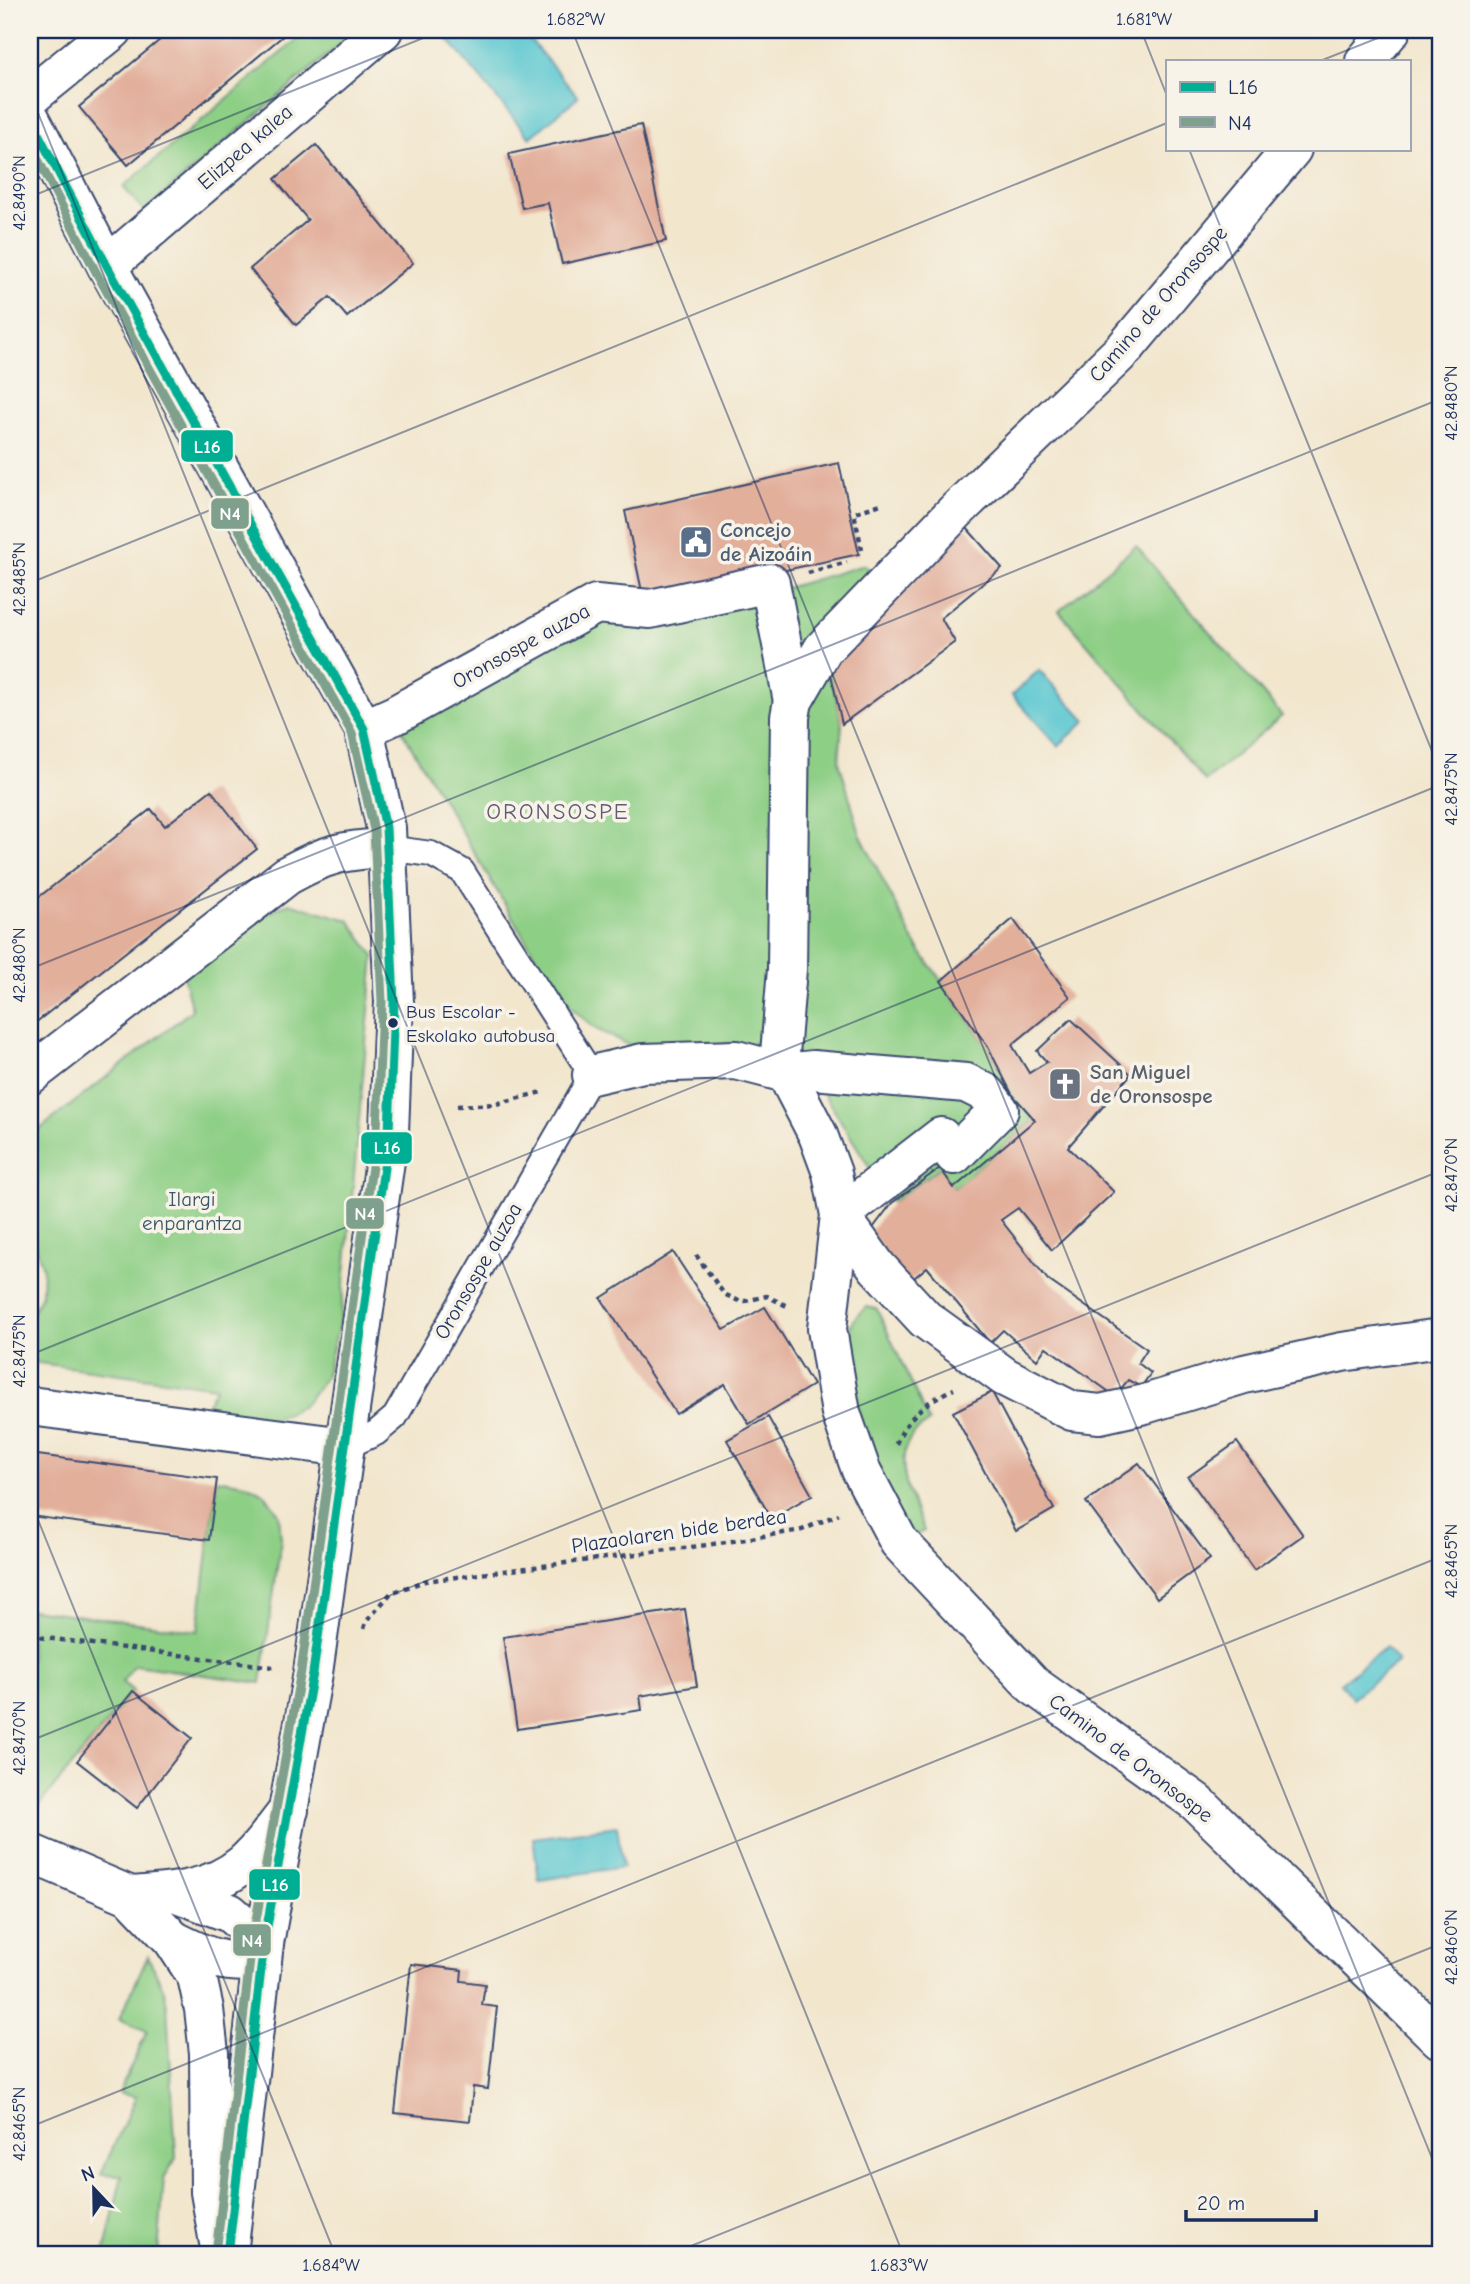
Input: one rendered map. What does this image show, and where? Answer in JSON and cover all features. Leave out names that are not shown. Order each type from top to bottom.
[{"type":"street","points":[[30,97],[113,30]]},
{"type":"street","name":"Elizpea kalea","points":[[107,266],[383,30]]},
{"type":"street","points":[[1365,60],[1391,30]]},
{"type":"street","points":[[30,118],[107,266],[364,729],[386,828],[394,1002],[389,1132],[313,1673],[263,1952],[228,2254]]},
{"type":"street","name":"Camino de Oronsospe","points":[[793,701],[823,649],[957,510],[1125,348],[1291,150]]},
{"type":"street","points":[[770,583],[793,701],[790,717],[788,969],[780,1054],[786,1073],[818,1135],[832,1173],[840,1215],[827,1329],[841,1413],[871,1492]]},
{"type":"street","name":"Oronsospe auzoa","points":[[364,729],[397,714],[596,604],[650,609],[770,583]]},
{"type":"street","points":[[30,1075],[288,875],[318,858],[351,850],[387,848]]},
{"type":"street","points":[[592,1074],[643,1063],[736,1060],[786,1073],[813,1070],[966,1083],[986,1093],[999,1110],[954,1155],[941,1137],[840,1215]]},
{"type":"street","points":[[840,1215],[877,1267],[925,1319],[1005,1377],[1072,1411],[1100,1414],[1145,1404],[1244,1374],[1342,1352],[1440,1338]]},
{"type":"street","points":[[30,1406],[345,1447]]},
{"type":"street","name":"Camino de Oronsospe","points":[[871,1492],[899,1542],[1032,1685],[1196,1802],[1440,2039]]},
{"type":"street","points":[[131,1896],[177,1893],[214,1883],[243,1864],[289,1810]]},
{"type":"street","points":[[30,1853],[131,1896],[173,1940],[197,1977],[209,2053],[210,2192],[221,2254]]},
{"type":"street","points":[[177,1893],[230,1913],[263,1952]]},
{"type":"street","points":[[173,1940],[204,1956],[234,1963],[263,1952]]},
{"type":"lane","points":[[387,848],[431,854],[461,871],[592,1074]]},
{"type":"lane","name":"Oronsospe auzoa","points":[[345,1447],[376,1433],[395,1417],[592,1074]]},
{"type":"path","points":[[864,558],[855,513],[884,503]]},
{"type":"path","points":[[770,583],[850,561]]},
{"type":"path","points":[[457,1106],[496,1104],[549,1090],[592,1074]]},
{"type":"path","points":[[696,1255],[724,1294],[741,1302],[767,1296],[827,1329]]},
{"type":"path","name":"Plazaolaren bide berdea","points":[[363,1634],[366,1622],[391,1594],[425,1581],[707,1545],[802,1530],[834,1518],[871,1492],[882,1475],[904,1426],[924,1406],[947,1392],[974,1381],[1005,1377]]},
{"type":"path","points":[[30,1636],[276,1668]]},
{"type":"green space","points":[[308,30],[357,30],[144,211],[123,187]]},
{"type":"green space","points":[[1136,546],[1282,716],[1205,781],[1059,611]]},
{"type":"green space","points":[[864,565],[879,578],[830,670],[842,724],[839,761],[860,834],[914,942],[988,1047],[1013,1094],[1035,1120],[954,1188],[939,1168],[892,1203],[802,1059],[760,1043],[630,1046],[594,1028],[559,996],[401,729],[583,622],[752,598]]},
{"type":"green space","name":"Ilargi enparantza","points":[[289,903],[349,920],[374,956],[341,1317],[325,1378],[303,1406],[260,1425],[200,1416],[216,1387],[30,1362],[30,1317],[42,1294],[43,1269],[36,1246],[30,1237],[30,1137],[192,1010],[183,975],[258,918]]},
{"type":"green space","points":[[866,1307],[877,1309],[929,1422],[912,1436],[906,1447],[906,1484],[924,1531],[908,1539],[864,1438],[849,1384],[846,1358],[848,1333],[855,1319]]},
{"type":"green space","points":[[217,1479],[246,1484],[264,1493],[279,1514],[281,1540],[261,1683],[135,1665],[122,1682],[133,1691],[35,1810],[30,1808],[30,1609],[198,1631]]},
{"type":"green space","points":[[148,1956],[164,1990],[167,2005],[176,2158],[164,2178],[158,2254],[104,2254],[122,2175],[101,2174],[136,2097],[119,2093],[147,2031],[119,2019]]},
{"type":"water","points":[[452,30],[522,30],[578,97],[530,138],[445,36]]},
{"type":"water","points":[[1039,670],[1086,721],[1058,746],[1012,695]]},
{"type":"water","points":[[1386,1647],[1398,1662],[1352,1698],[1340,1683]]},
{"type":"water","points":[[617,1826],[623,1867],[539,1880],[533,1838]]},
{"type":"building","points":[[172,30],[290,30],[128,165],[79,107]]},
{"type":"building","points":[[641,125],[666,241],[562,264],[548,203],[522,208],[509,154]]},
{"type":"building","points":[[316,145],[413,263],[347,317],[330,297],[296,325],[250,269],[308,220],[275,179]]},
{"type":"building","points":[[839,463],[859,554],[644,601],[625,511]]},
{"type":"building","points":[[966,527],[1002,568],[941,618],[955,642],[842,724],[830,670]]},
{"type":"building","points":[[211,790],[257,849],[30,1027],[30,933],[34,930],[30,924],[30,904],[151,809],[165,826]]},
{"type":"building","points":[[1013,919],[1070,997],[1012,1045],[1029,1073],[1047,1062],[1037,1051],[1071,1019],[1131,1074],[1068,1147],[1114,1192],[1052,1250],[1018,1208],[1001,1220],[1048,1280],[1147,1349],[1138,1363],[1151,1373],[1141,1387],[1128,1380],[1115,1396],[1046,1347],[1037,1360],[1003,1330],[990,1343],[927,1267],[908,1283],[870,1232],[892,1203],[940,1168],[954,1188],[1035,1120],[1012,1094],[988,1047],[941,981]]},
{"type":"building","points":[[673,1252],[724,1330],[765,1307],[813,1385],[749,1424],[725,1384],[676,1414],[601,1298]]},
{"type":"building","points":[[992,1392],[1054,1509],[1016,1531],[953,1412]]},
{"type":"building","points":[[768,1417],[812,1495],[771,1518],[727,1440]]},
{"type":"building","points":[[1237,1442],[1303,1535],[1254,1570],[1188,1477]]},
{"type":"building","points":[[30,1454],[217,1479],[209,1540],[30,1516]]},
{"type":"building","points":[[1139,1463],[1210,1559],[1157,1598],[1086,1502]]},
{"type":"building","points":[[685,1609],[697,1686],[640,1696],[642,1710],[517,1729],[503,1637]]},
{"type":"building","points":[[133,1691],[192,1738],[137,1808],[77,1761]]},
{"type":"building","points":[[411,1964],[462,1970],[461,1981],[485,1984],[482,2005],[497,2007],[488,2089],[473,2087],[470,2121],[395,2113]]},
{"type":"transit line","name":"L16","points":[[30,118],[107,266],[364,729],[386,828],[394,1002],[389,1132],[313,1673],[264,1943],[228,2254]]},
{"type":"transit line","name":"N4","points":[[30,144],[96,272],[352,733],[374,830],[382,1002],[377,1131],[301,1671],[252,1942],[216,2253]]},
{"type":"place","name":"Concejo de Aizoáin","points":[[696,542]]},
{"type":"place","name":"Bus Escolar - Eskolako autobusa","points":[[393,1023]]},
{"type":"place","name":"San Miguel de Oronsospe","points":[[1065,1084]]},
{"type":"district","name":"ORONSOSPE","points":[[558,811]]}]
